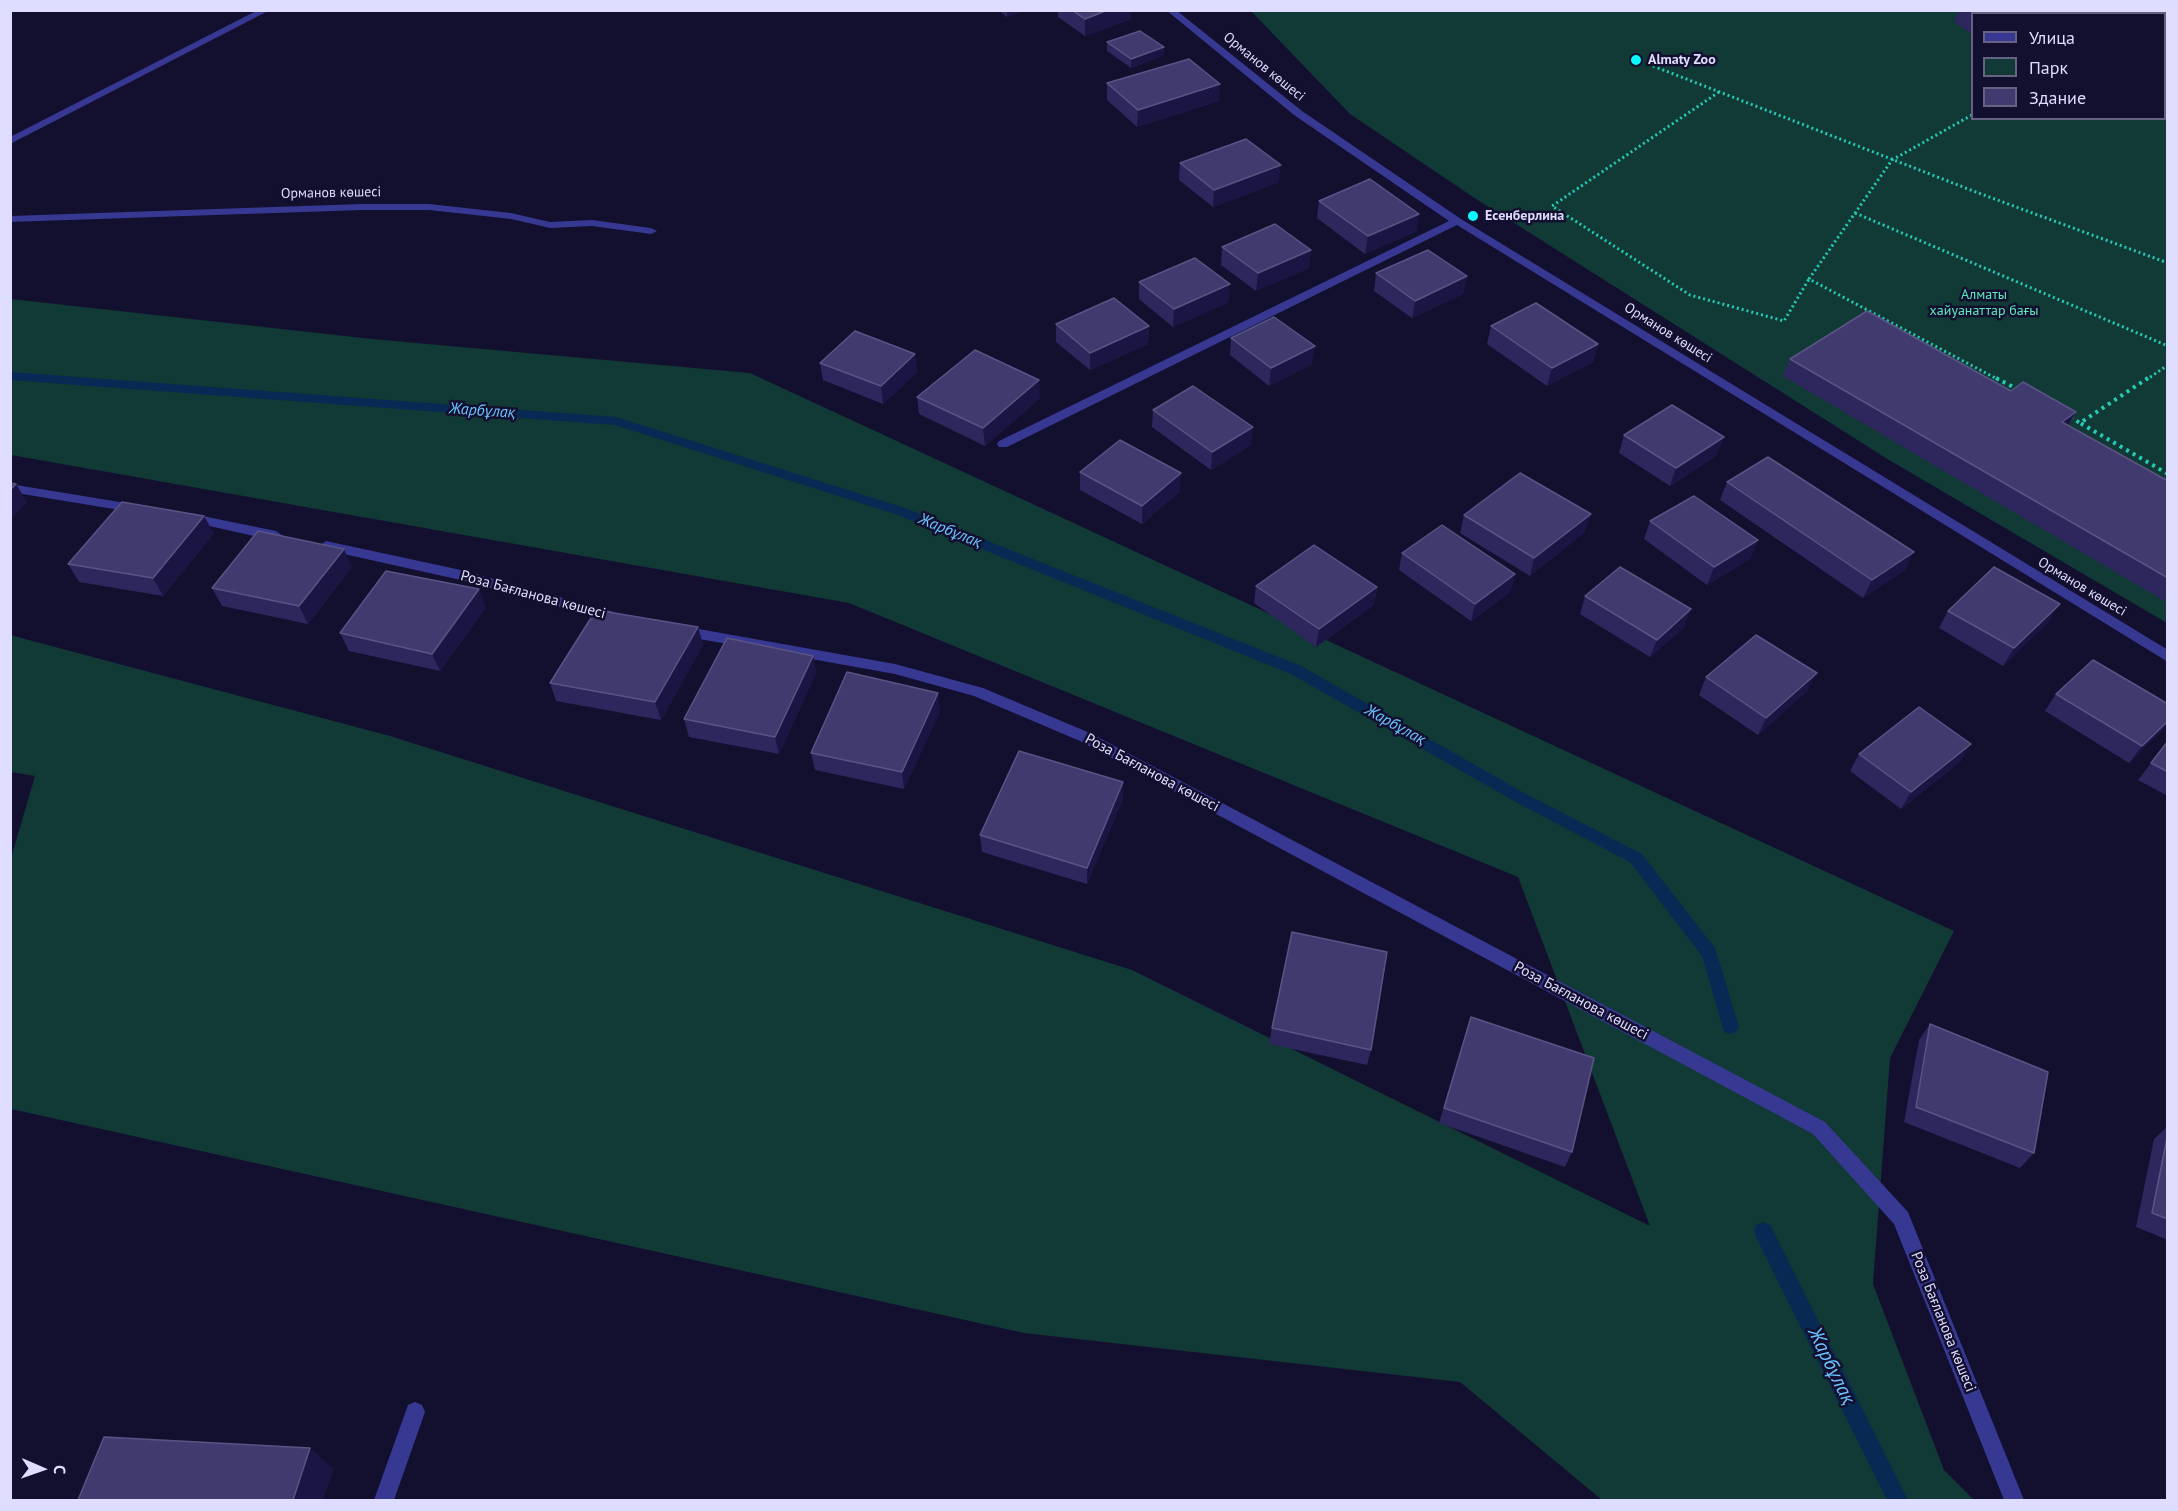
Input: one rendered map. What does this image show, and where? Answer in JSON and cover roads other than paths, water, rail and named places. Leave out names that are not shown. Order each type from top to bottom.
[{"type":"street","points":[[10,141],[266,10]]},
{"type":"street","name":"Орманов көшесі","points":[[1170,10],[1298,113],[1457,221],[2168,657]]},
{"type":"street","name":"Орманов көшесі","points":[[10,219],[362,207],[429,207],[511,216],[550,225],[592,223],[651,231]]},
{"type":"street","points":[[1003,444],[1457,221]]},
{"type":"street","points":[[10,488],[150,511]]},
{"type":"street","points":[[173,514],[288,538]]},
{"type":"street","name":"Роза Бағланова көшесі","points":[[311,543],[461,575],[628,620]]},
{"type":"street","name":"Роза Бағланова көшесі","points":[[662,628],[895,669],[978,692],[1085,737],[1819,1128],[1901,1218],[2014,1500]]},
{"type":"street","points":[[384,1500],[415,1412]]},
{"type":"waterway","name":"Жарбұлақ","points":[[10,376],[616,421],[900,511],[1296,670],[1521,798],[1636,858],[1709,953],[1730,1027]]},
{"type":"waterway","name":"Жарбұлақ","points":[[1763,1231],[1898,1500]]},
{"type":"place","name":"Almaty Zoo","points":[[1636,60]]},
{"type":"place","name":"Есенберлина","points":[[1473,216]]},
{"type":"park label","name":"Алматы хайуанаттар бағы","points":[[1984,304]]}]
